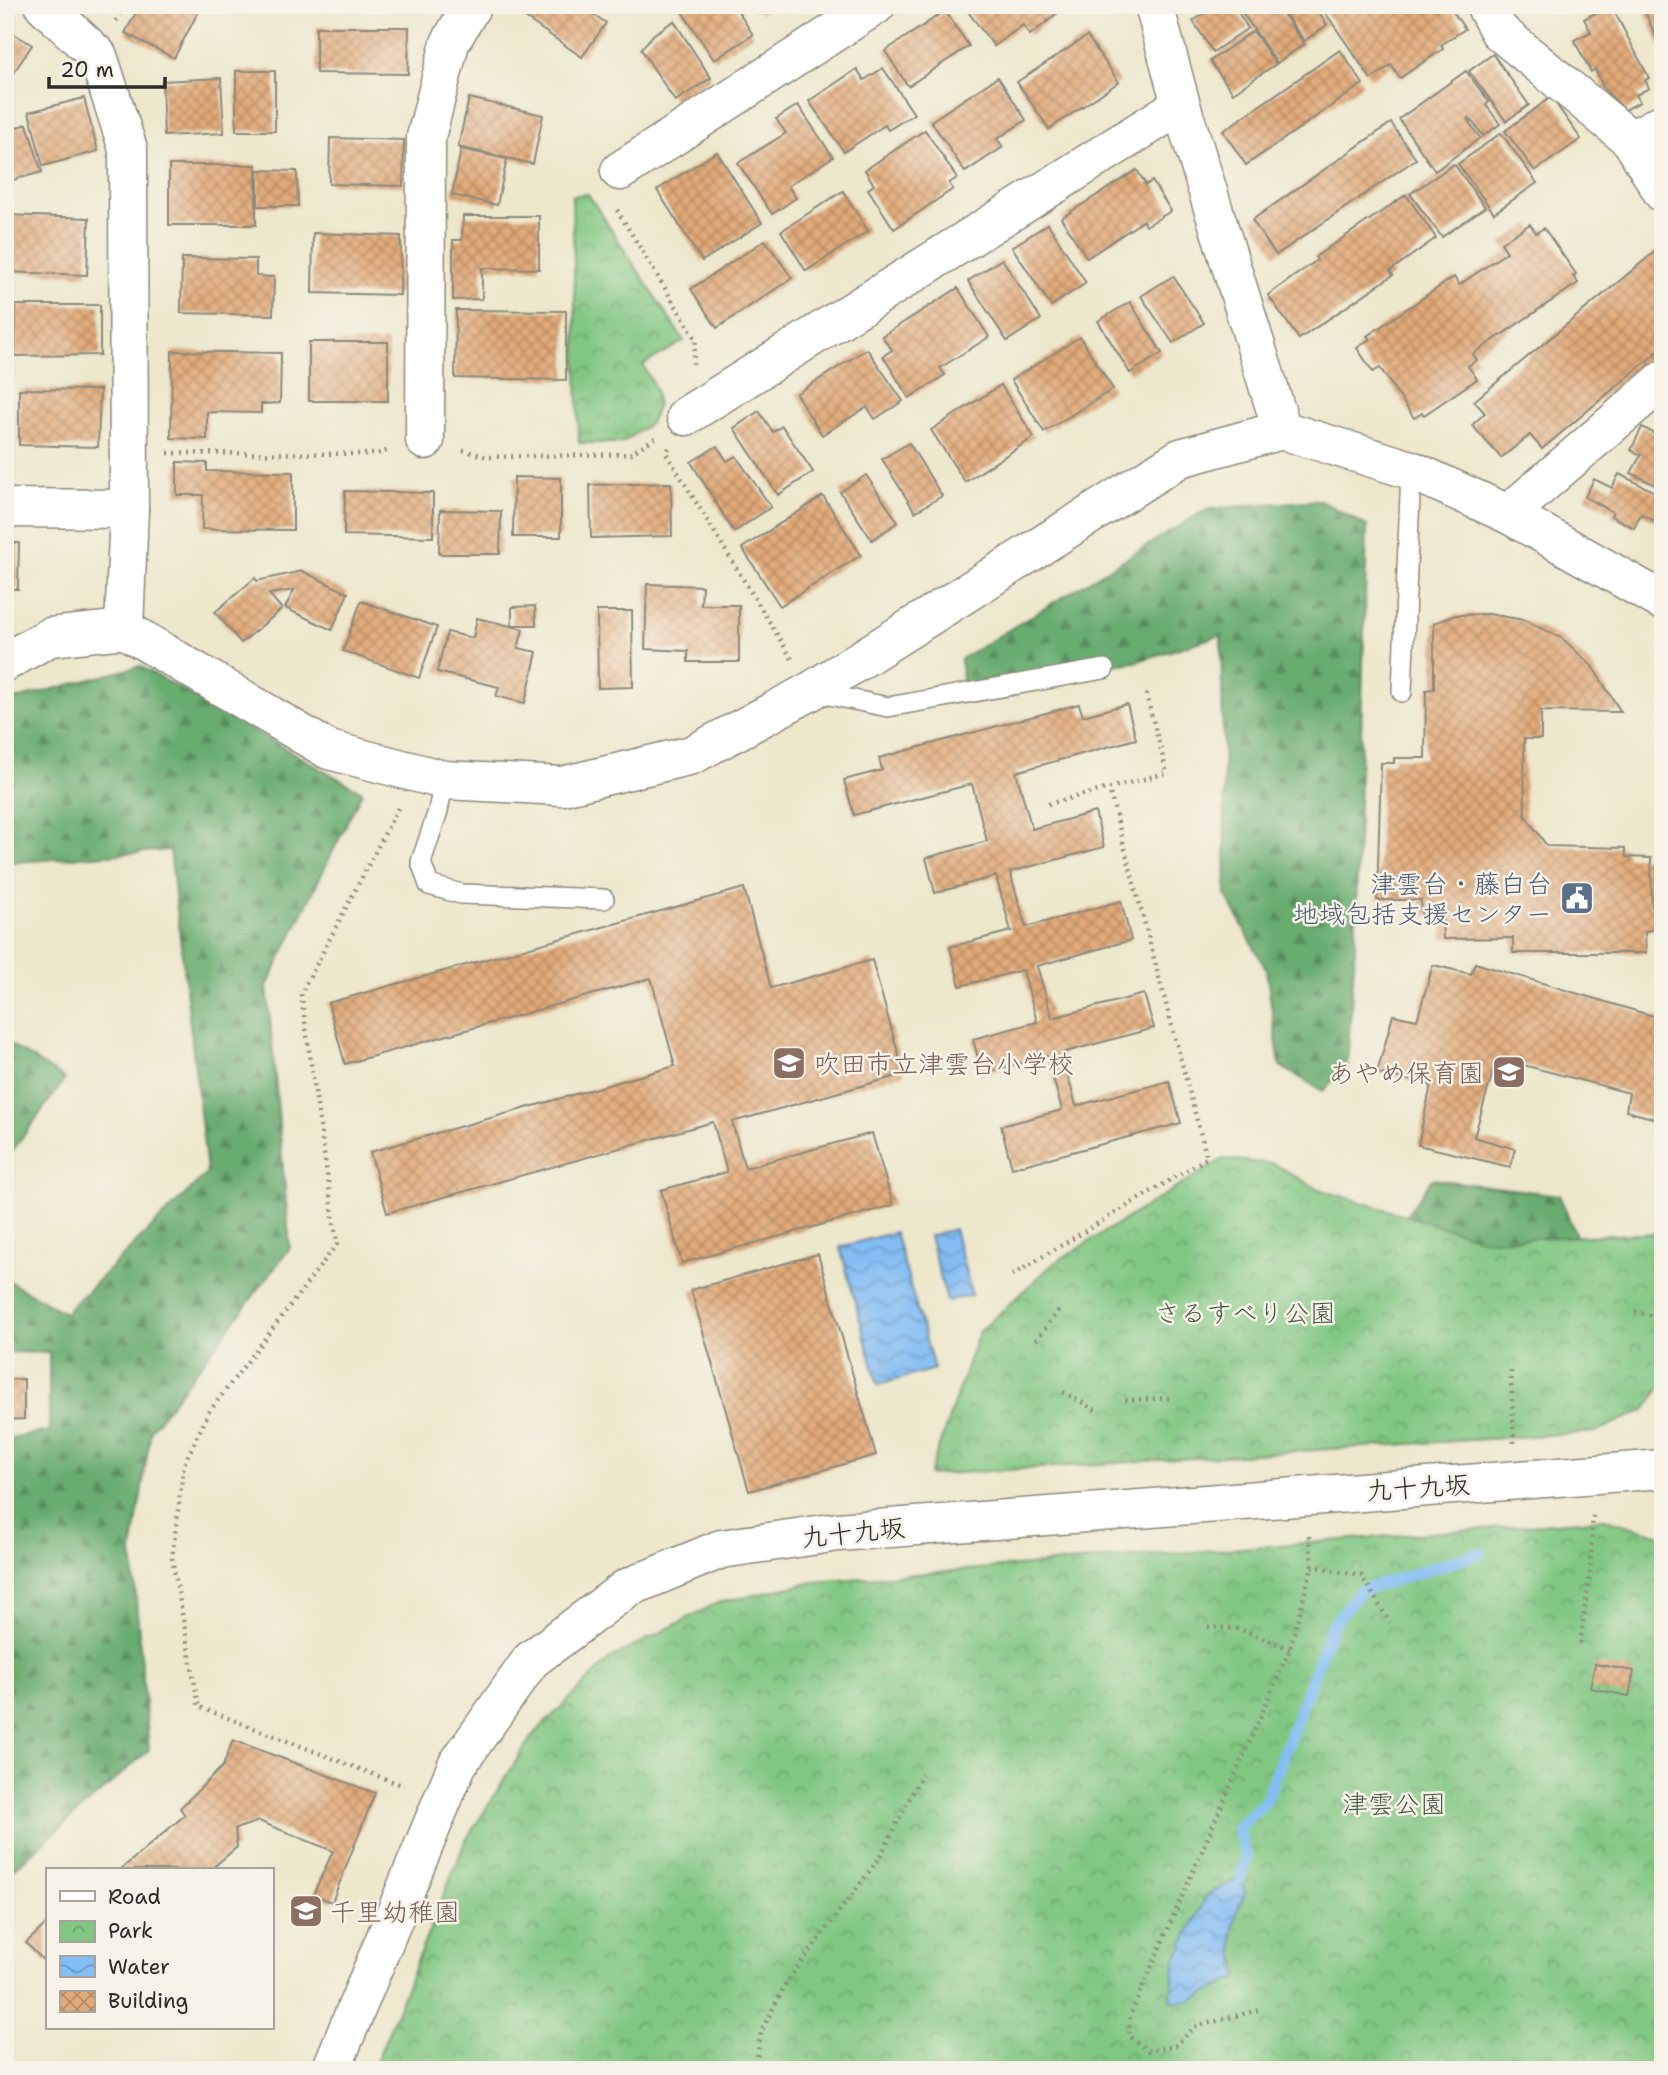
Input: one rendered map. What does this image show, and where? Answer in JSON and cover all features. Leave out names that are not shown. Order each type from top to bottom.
[{"type":"street","points":[[44,5],[98,56],[128,149],[129,509],[124,629]]},
{"type":"street","points":[[425,440],[426,137],[450,43],[472,5]]},
{"type":"street","points":[[620,171],[876,5]]},
{"type":"street","points":[[1154,5],[1181,105],[1282,430]]},
{"type":"street","points":[[1485,5],[1499,31],[1647,132],[1663,193]]},
{"type":"street","points":[[687,416],[1181,105]]},
{"type":"street","points":[[1508,514],[1663,380]]},
{"type":"street","points":[[5,662],[50,636],[124,629],[329,750],[444,780],[562,786],[692,755],[811,691],[1180,458],[1282,430],[1411,470],[1508,514],[1663,601]]},
{"type":"street","points":[[5,508],[129,509]]},
{"type":"street","name":"九十九坂","points":[[331,2070],[457,1765],[531,1660],[627,1588],[721,1549],[838,1532],[1663,1469]]},
{"type":"lane","points":[[1402,692],[1411,470]]},
{"type":"lane","points":[[811,691],[888,707],[1104,669]]},
{"type":"lane","points":[[444,780],[438,811],[421,862],[429,885],[461,894],[604,899]]},
{"type":"path","points":[[1048,804],[1167,773],[1144,690]]},
{"type":"path","points":[[1012,1275],[1207,1158],[1109,789]]},
{"type":"path","points":[[400,805],[301,994],[337,1244],[209,1412],[184,1464],[172,1558],[199,1707],[404,1786]]},
{"type":"path","points":[[1036,1340],[1061,1307]]},
{"type":"path","points":[[1635,1312],[1663,1318]]},
{"type":"path","points":[[1511,1371],[1514,1446]]},
{"type":"path","points":[[1063,1392],[1099,1412]]},
{"type":"path","points":[[1125,1400],[1170,1398]]},
{"type":"path","points":[[1580,1643],[1590,1573],[1593,1507]]},
{"type":"path","points":[[1258,2010],[1195,2027],[1175,2046],[1149,2051],[1129,2036],[1130,2016],[1290,1649],[1312,1566],[1308,1528]]},
{"type":"path","points":[[1312,1566],[1362,1576],[1390,1623]]},
{"type":"path","points":[[1208,1627],[1240,1629],[1290,1649]]},
{"type":"path","points":[[755,2070],[761,2032],[786,1983],[880,1857],[922,1774]]},
{"type":"green space","points":[[588,194],[684,341],[643,365],[656,390],[657,408],[650,423],[622,443],[579,443],[572,196]]},
{"type":"green space","points":[[1320,500],[1367,526],[1355,949],[1347,1068],[1323,1091],[1280,1066],[1266,969],[1226,895],[1221,635],[1135,662],[962,684],[961,659],[1207,509]]},
{"type":"green space","points":[[140,666],[362,792],[267,986],[290,1248],[151,1430],[132,1552],[149,1750],[5,1876],[5,1439],[49,1431],[49,1353],[5,1352],[5,1279],[65,1313],[207,1173],[170,850],[5,863],[5,702]]},
{"type":"green space","points":[[5,1041],[65,1079],[5,1161]]},
{"type":"green space","name":"さるすべり公園","points":[[1223,1159],[1274,1164],[1318,1189],[1486,1240],[1663,1233],[1663,1384],[1645,1410],[1595,1432],[929,1475],[979,1332],[1054,1263]]},
{"type":"green space","points":[[1432,1179],[1559,1195],[1600,1293],[1399,1226]]},
{"type":"green space","name":"津雲公園","points":[[1605,1519],[1657,1534],[1663,1539],[1663,2070],[373,2070],[465,1842],[532,1736],[611,1658],[717,1603],[814,1582]]},
{"type":"water","points":[[954,1229],[972,1295],[947,1301],[929,1236]]},
{"type":"water","points":[[895,1232],[934,1369],[878,1385],[840,1247]]},
{"type":"water","points":[[1241,1877],[1245,1894],[1236,1915],[1233,1935],[1239,1977],[1190,2001],[1171,2001],[1175,1961],[1207,1895]]},
{"type":"building","points":[[140,5],[202,5],[174,58],[125,33]]},
{"type":"building","points":[[522,5],[580,5],[606,23],[582,57],[517,12]]},
{"type":"building","points":[[734,5],[753,35],[714,60],[679,7]]},
{"type":"building","points":[[754,5],[772,5],[760,14]]},
{"type":"building","points":[[963,5],[1056,5],[1060,11],[1030,35],[1023,25],[994,46]]},
{"type":"building","points":[[1203,5],[1233,5],[1248,28],[1213,52],[1193,21],[1208,11]]},
{"type":"building","points":[[1237,5],[1277,5],[1304,44],[1277,63]]},
{"type":"building","points":[[1279,5],[1314,5],[1327,25],[1304,41]]},
{"type":"building","points":[[1320,5],[1448,5],[1465,29],[1441,45],[1443,49],[1400,78],[1391,65],[1371,79]]},
{"type":"building","points":[[1611,5],[1649,78],[1645,80],[1649,88],[1636,95],[1640,102],[1625,110],[1604,89],[1595,69],[1591,72],[1574,40],[1591,32],[1584,19]]},
{"type":"building","points":[[1642,5],[1663,5],[1661,49]]},
{"type":"building","points":[[945,11],[969,46],[908,86],[885,51]]},
{"type":"building","points":[[674,21],[711,78],[675,101],[641,49],[654,34]]},
{"type":"building","points":[[316,27],[409,27],[408,74],[316,73]]},
{"type":"building","points":[[5,28],[32,45],[5,86]]},
{"type":"building","points":[[1253,31],[1276,64],[1233,93],[1210,61]]},
{"type":"building","points":[[1087,36],[1119,82],[1049,129],[1017,82]]},
{"type":"building","points":[[1340,50],[1363,84],[1246,165],[1223,131]]},
{"type":"building","points":[[1493,54],[1529,105],[1506,121],[1469,71]]},
{"type":"building","points":[[883,68],[914,114],[888,130],[885,125],[844,152],[809,101],[857,69],[864,80]]},
{"type":"building","points":[[236,71],[275,71],[275,131],[236,131]]},
{"type":"building","points":[[1466,71],[1489,102],[1486,105],[1500,124],[1483,136],[1469,117],[1467,119],[1480,138],[1435,171],[1399,119]]},
{"type":"building","points":[[998,77],[1026,120],[997,139],[1003,147],[965,172],[931,121]]},
{"type":"building","points":[[221,78],[224,133],[164,136],[162,81]]},
{"type":"building","points":[[1551,97],[1581,139],[1535,171],[1505,131]]},
{"type":"building","points":[[84,98],[98,151],[43,166],[29,112]]},
{"type":"building","points":[[469,98],[543,115],[533,164],[458,147]]},
{"type":"building","points":[[798,105],[833,157],[788,186],[796,198],[772,214],[738,163],[786,133],[776,119]]},
{"type":"building","points":[[1391,123],[1416,159],[1276,255],[1252,220]]},
{"type":"building","points":[[27,124],[42,172],[5,182],[5,131]]},
{"type":"building","points":[[925,130],[957,178],[949,183],[953,189],[894,229],[868,189],[874,185],[865,170]]},
{"type":"building","points":[[1501,133],[1537,183],[1494,213],[1458,164]]},
{"type":"building","points":[[330,138],[404,140],[403,186],[329,184]]},
{"type":"building","points":[[461,149],[507,159],[497,205],[452,195]]},
{"type":"building","points":[[717,152],[762,223],[702,261],[657,190]]},
{"type":"building","points":[[1454,164],[1485,207],[1442,237],[1410,194]]},
{"type":"building","points":[[169,165],[256,165],[256,225],[169,225]]},
{"type":"building","points":[[258,170],[297,171],[298,206],[258,206]]},
{"type":"building","points":[[1137,170],[1146,185],[1152,181],[1171,211],[1146,226],[1143,221],[1087,258],[1061,218]]},
{"type":"building","points":[[843,191],[868,231],[806,271],[781,231]]},
{"type":"building","points":[[1406,195],[1436,238],[1390,271],[1393,275],[1299,339],[1268,295],[1317,260],[1315,257]]},
{"type":"building","points":[[5,215],[89,218],[87,275],[5,272]]},
{"type":"building","points":[[463,216],[539,216],[539,269],[482,268],[482,299],[453,300],[453,240],[462,240]]},
{"type":"building","points":[[1048,224],[1086,283],[1051,306],[1012,247]]},
{"type":"building","points":[[1530,224],[1536,233],[1544,228],[1576,274],[1573,276],[1578,283],[1473,354],[1477,360],[1468,366],[1477,379],[1424,415],[1422,413],[1414,418],[1380,368],[1373,372],[1357,348],[1370,339],[1367,336],[1454,277],[1459,285],[1507,252],[1501,243]]},
{"type":"building","points":[[313,233],[401,236],[400,295],[312,293]]},
{"type":"building","points":[[765,240],[792,278],[717,328],[691,289]]},
{"type":"building","points":[[1663,245],[1663,347],[1542,449],[1530,435],[1501,458],[1472,425],[1485,413],[1474,401]]},
{"type":"building","points":[[182,258],[256,259],[256,276],[274,277],[273,315],[181,313]]},
{"type":"building","points":[[1002,259],[1041,319],[1007,341],[968,281]]},
{"type":"building","points":[[1173,276],[1204,323],[1173,343],[1141,296]]},
{"type":"building","points":[[958,288],[989,337],[940,368],[945,375],[909,398],[883,356],[892,350],[882,336]]},
{"type":"building","points":[[1130,302],[1162,353],[1130,373],[1098,321]]},
{"type":"building","points":[[16,305],[100,305],[100,355],[15,356]]},
{"type":"building","points":[[456,310],[566,311],[566,380],[455,378]]},
{"type":"building","points":[[1080,337],[1113,389],[1044,432],[1011,380]]},
{"type":"building","points":[[309,342],[388,342],[388,401],[309,401]]},
{"type":"building","points":[[867,349],[903,401],[875,419],[867,407],[822,435],[796,394]]},
{"type":"building","points":[[172,351],[281,353],[280,403],[261,404],[261,413],[207,412],[207,439],[171,438]]},
{"type":"building","points":[[1001,385],[1034,437],[965,482],[931,430]]},
{"type":"building","points":[[19,389],[100,390],[98,447],[19,445]]},
{"type":"building","points":[[759,411],[773,432],[782,426],[813,472],[778,495],[734,428]]},
{"type":"building","points":[[1642,427],[1663,438],[1663,489],[1631,473],[1641,455],[1631,450]]},
{"type":"building","points":[[909,443],[942,496],[915,512],[882,459]]},
{"type":"building","points":[[717,446],[727,461],[736,456],[771,507],[734,532],[691,462]]},
{"type":"building","points":[[177,462],[207,463],[207,471],[293,472],[293,530],[202,529],[203,495],[177,495]]},
{"type":"building","points":[[1619,474],[1663,496],[1663,506],[1655,521],[1641,514],[1634,528],[1611,516],[1613,512],[1585,497],[1594,479],[1612,488]]},
{"type":"building","points":[[866,475],[898,522],[872,540],[840,492]]},
{"type":"building","points":[[514,477],[561,478],[561,537],[513,537]]},
{"type":"building","points":[[671,483],[672,536],[591,538],[590,485]]},
{"type":"building","points":[[345,491],[433,493],[433,537],[344,535]]},
{"type":"building","points":[[823,496],[861,555],[780,606],[742,548]]},
{"type":"building","points":[[440,510],[501,511],[500,554],[439,554]]},
{"type":"building","points":[[5,543],[19,543],[18,589],[5,589]]},
{"type":"building","points":[[302,571],[348,593],[332,630],[285,608],[294,590],[269,594],[282,609],[241,643],[215,612],[255,578],[257,581]]},
{"type":"building","points":[[647,584],[702,586],[701,605],[739,605],[739,662],[688,662],[688,651],[645,649]]},
{"type":"building","points":[[361,601],[437,627],[419,678],[343,651]]},
{"type":"building","points":[[535,606],[536,625],[512,625],[512,607]]},
{"type":"building","points":[[597,611],[632,611],[633,687],[598,688]]},
{"type":"building","points":[[1489,614],[1524,620],[1562,638],[1592,666],[1621,712],[1541,711],[1541,739],[1524,739],[1525,815],[1547,846],[1625,848],[1626,857],[1651,858],[1652,907],[1663,910],[1663,928],[1645,931],[1646,953],[1513,953],[1513,938],[1443,939],[1442,916],[1422,916],[1421,900],[1377,900],[1381,763],[1394,763],[1394,758],[1425,758],[1426,690],[1434,689],[1434,623],[1456,615]]},
{"type":"building","points":[[477,618],[523,629],[518,648],[537,652],[525,703],[496,696],[499,687],[437,672],[447,632],[473,638]]},
{"type":"building","points":[[1079,704],[1083,716],[1127,704],[1136,739],[1016,772],[1032,829],[1095,812],[1104,847],[1010,872],[1026,927],[1121,901],[1131,940],[1037,966],[1052,1018],[1144,994],[1154,1028],[1062,1053],[1076,1106],[1169,1081],[1181,1123],[1012,1168],[1001,1126],[1062,1110],[1047,1056],[982,1074],[973,1039],[1037,1022],[1023,970],[960,986],[950,947],[1011,931],[996,876],[935,893],[926,858],[987,841],[972,784],[854,815],[844,780],[882,770],[879,758]]},
{"type":"building","points":[[744,888],[771,988],[872,960],[904,1074],[732,1122],[745,1168],[872,1133],[893,1205],[682,1263],[661,1190],[727,1172],[713,1122],[387,1213],[370,1152],[675,1066],[651,978],[345,1064],[328,1003]]},
{"type":"building","points":[[1475,963],[1663,1019],[1663,1121],[1626,1111],[1629,1093],[1497,1058],[1474,1137],[1515,1149],[1510,1167],[1418,1145],[1431,1085],[1377,1073],[1393,1015],[1417,1020],[1433,965],[1471,974]]},
{"type":"building","points":[[818,1254],[876,1455],[749,1491],[691,1290]]},
{"type":"building","points":[[24,1379],[24,1419],[5,1420],[5,1380]]},
{"type":"building","points":[[1595,1664],[1634,1671],[1629,1696],[1590,1688]]},
{"type":"building","points":[[233,1740],[375,1793],[332,1902],[313,1895],[333,1851],[259,1821],[235,1829],[237,1847],[212,1868],[122,1868],[185,1815],[180,1808],[223,1766]]},
{"type":"building","points":[[46,1924],[46,1963],[26,1943]]},
{"type":"waterway","points":[[1241,1877],[1246,1857],[1238,1828],[1266,1801],[1332,1625],[1360,1591],[1480,1553]]},
{"type":"place","name":"津雲台・藤白台 地域包括支援センター","points":[[1577,898]]},
{"type":"place","name":"吹田市立津雲台小学校","points":[[789,1063]]},
{"type":"place","name":"あやめ保育園","points":[[1509,1072]]},
{"type":"place","name":"千里幼稚園","points":[[306,1911]]}]
